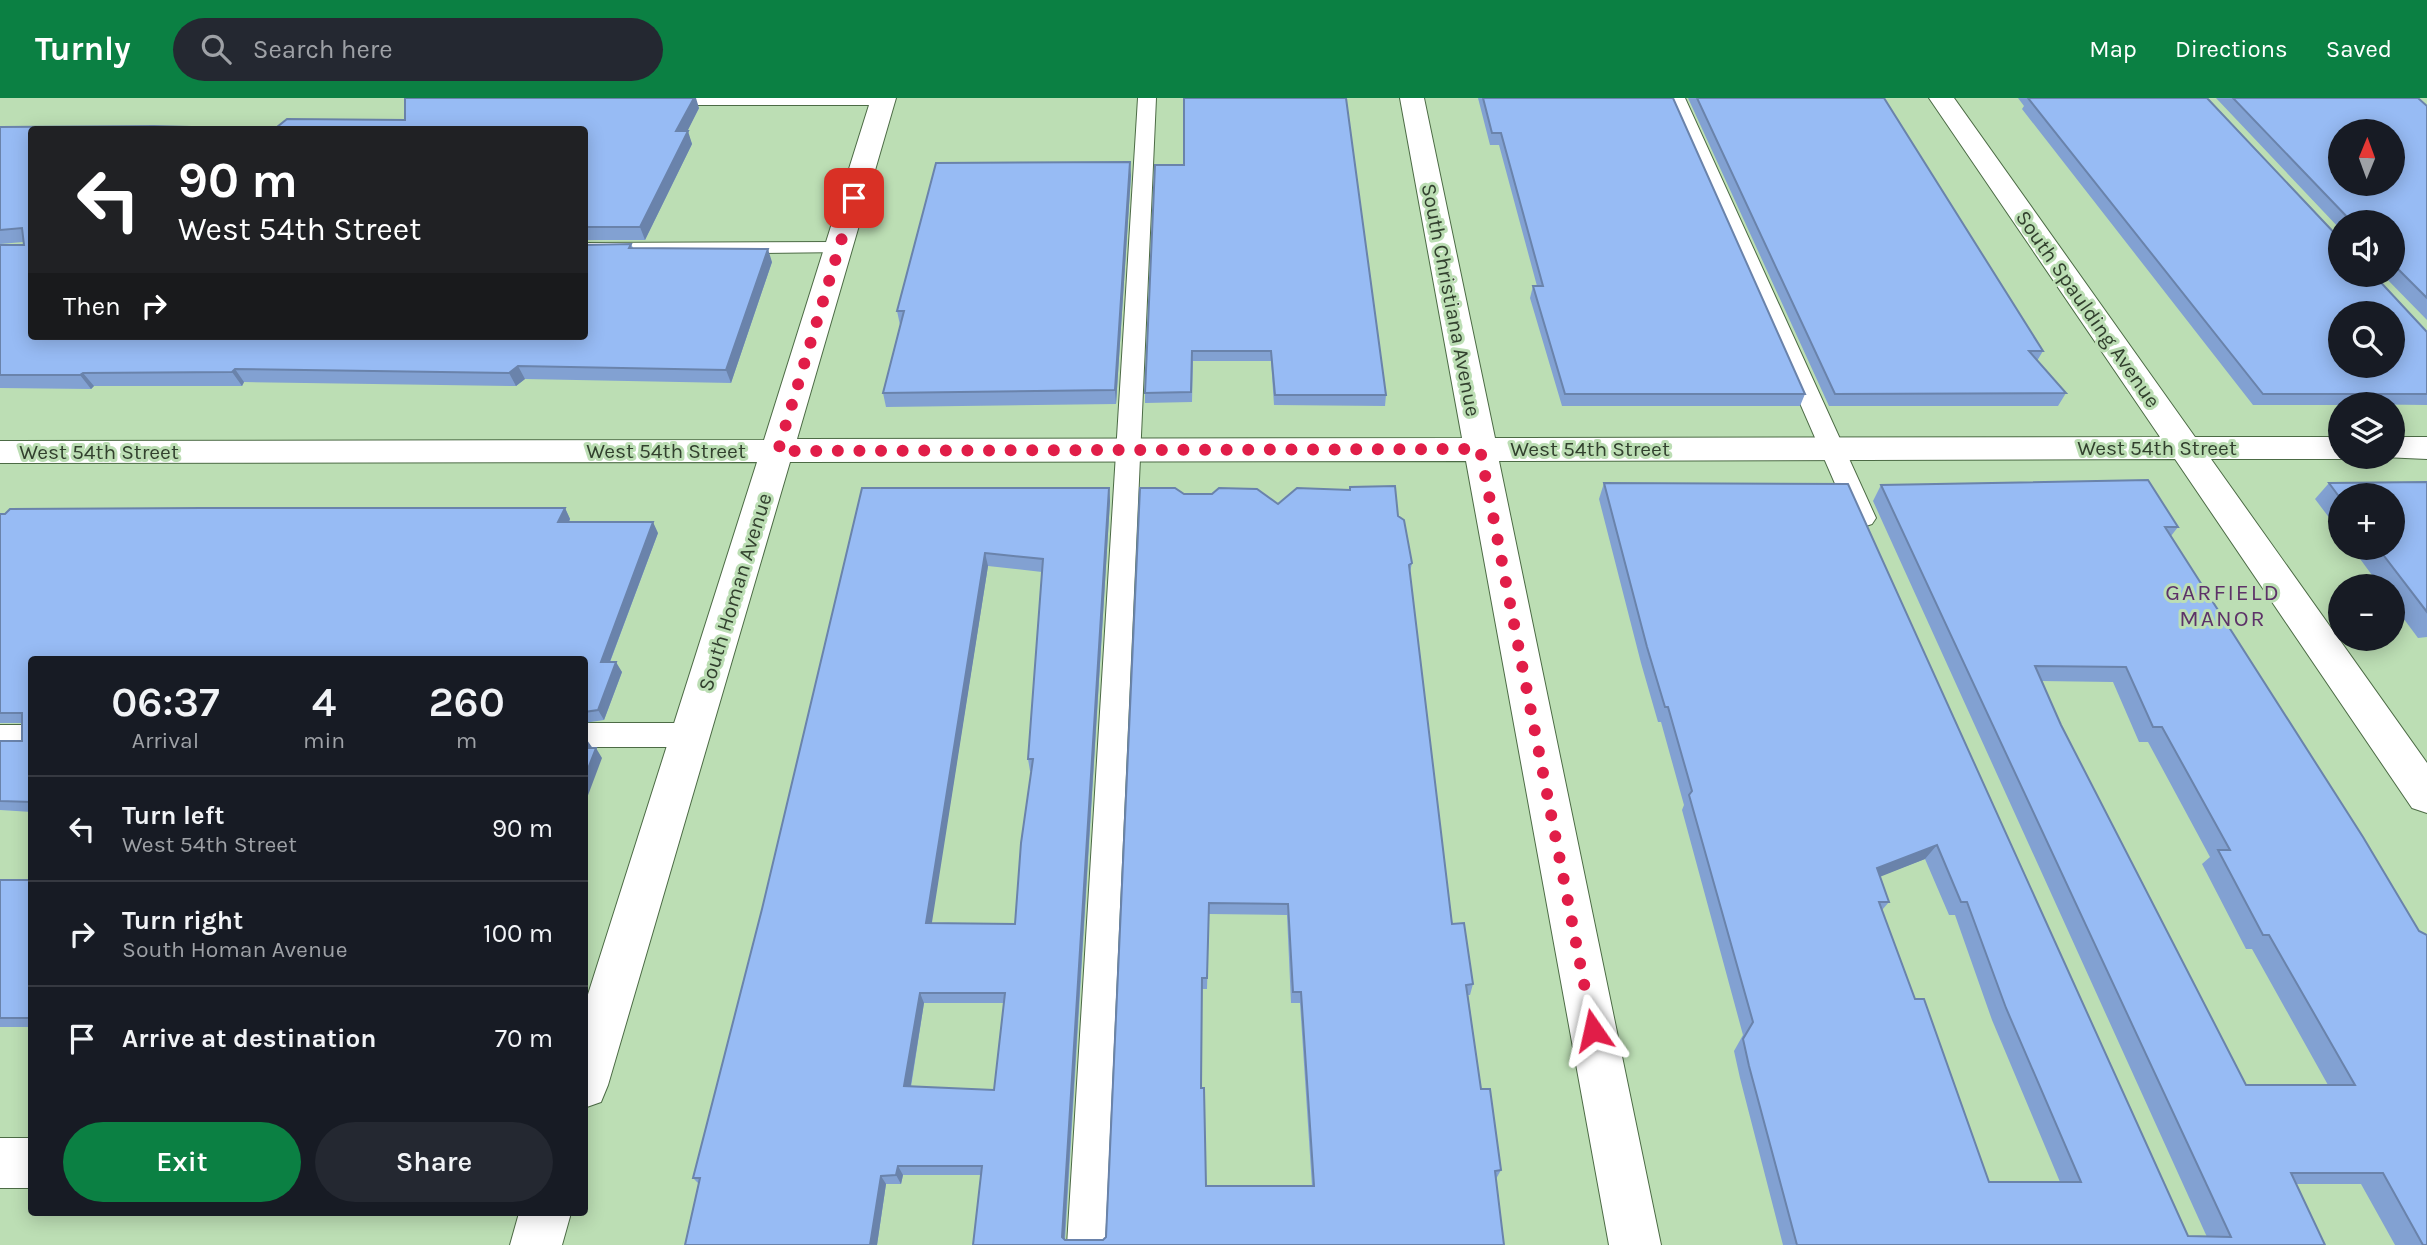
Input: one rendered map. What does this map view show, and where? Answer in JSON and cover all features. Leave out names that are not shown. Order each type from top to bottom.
[{"type":"street","points":[[602,98],[884,98]]},
{"type":"street","name":"South Homan Avenue","points":[[588,1072],[884,98]]},
{"type":"street","name":"South Christiana Avenue","points":[[1412,98],[1634,1245]]},
{"type":"street","name":"South Spaulding Avenue","points":[[1941,98],[2427,796]]},
{"type":"street","name":"West 54th Street","points":[[0,452],[2328,448]]},
{"type":"street","points":[[2405,448],[2427,448]]},
{"type":"street","points":[[0,1163],[28,1163]]},
{"type":"street","points":[[536,1245],[544,1216]]},
{"type":"lane","points":[[1086,1245],[1126,450],[1147,98]]},
{"type":"lane","points":[[1676,98],[1873,541]]},
{"type":"lane","points":[[588,249],[839,248]]},
{"type":"lane","points":[[588,735],[691,735]]},
{"type":"lane","points":[[0,737],[28,737]]},
{"type":"building","points":[[405,98],[694,98],[676,131],[688,131],[640,227],[588,227],[588,126],[278,126],[287,119],[405,120]]},
{"type":"building","points":[[1184,98],[1346,98],[1386,395],[1275,395],[1271,351],[1192,351],[1191,392],[1145,393],[1155,165],[1184,165]]},
{"type":"building","points":[[1483,98],[1673,98],[1805,394],[1565,394],[1533,286],[1543,286],[1501,133],[1492,133]]},
{"type":"building","points":[[1697,98],[1884,98],[2043,351],[2029,351],[2066,393],[1835,394]]},
{"type":"building","points":[[2028,98],[2207,98],[2328,226],[2328,287],[2385,287],[2398,301],[2328,301],[2328,378],[2405,378],[2405,308],[2427,332],[2427,394],[2263,394]]},
{"type":"building","points":[[2233,98],[2418,98],[2427,106],[2427,298],[2405,276],[2405,210],[2340,210]]},
{"type":"building","points":[[0,127],[28,127],[28,340],[588,340],[588,245],[631,244],[629,248],[768,249],[726,370],[518,366],[509,373],[235,369],[232,372],[0,375],[0,245],[24,245],[22,228],[0,230]]},
{"type":"building","points":[[1130,162],[1115,390],[883,393],[904,311],[897,311],[936,163]]},
{"type":"building","points":[[2148,480],[2178,527],[2165,527],[2363,837],[2419,931],[2427,935],[2427,1245],[2423,1245],[2383,1173],[2291,1173],[2325,1245],[1797,1245],[1743,1039],[1753,1022],[1689,795],[1692,791],[1668,707],[1665,707],[1647,647],[1604,483],[1848,484],[2188,1236],[2231,1237],[1881,485]],"holes":[[[2035,666],[2126,667],[2153,727],[2162,727],[2230,850],[2218,850],[2263,935],[2269,935],[2355,1085],[2246,1085],[2061,725]],[[1937,845],[1961,902],[1967,902],[2006,1008],[2081,1182],[1989,1182],[1924,999],[1915,999],[1879,902],[1889,902],[1877,868]]]},
{"type":"building","points":[[2427,482],[2427,612],[2405,583],[2405,574],[2398,574],[2387,560],[2405,560],[2405,483],[2329,483]]},
{"type":"building","points":[[1395,486],[1398,516],[1404,520],[1412,563],[1409,565],[1452,924],[1464,923],[1473,984],[1466,985],[1481,1089],[1490,1089],[1501,1170],[1495,1171],[1504,1245],[973,1245],[982,1166],[898,1166],[896,1175],[881,1176],[870,1245],[685,1245],[700,1178],[693,1178],[762,909],[862,488],[1109,488],[1062,1237],[1065,1240],[1103,1240],[1106,1237],[1140,488],[1175,488],[1184,494],[1212,494],[1219,488],[1257,489],[1278,504],[1297,488],[1350,490],[1350,487]],"holes":[[[985,553],[1043,559],[1028,759],[1033,759],[1021,843],[1015,924],[926,923]],[[1209,903],[1288,904],[1293,992],[1301,992],[1314,1186],[1206,1186],[1204,1088],[1201,1088],[1202,978],[1207,978]],[[920,993],[1005,993],[994,1090],[904,1086]]]},
{"type":"building","points":[[565,508],[558,522],[653,522],[601,662],[616,662],[598,710],[588,711],[588,656],[28,656],[28,802],[0,801],[0,741],[22,741],[22,713],[0,713],[0,514],[5,514],[10,509]]},
{"type":"building","points":[[588,748],[596,748],[588,769]]},
{"type":"building","points":[[0,880],[28,880],[28,1018],[0,1018]]},
{"type":"district","name":"GARFIELD MANOR","points":[[2223,605]]},
{"type":"route","points":[[854,198],[778,451],[1480,449],[1593,1030]]}]
